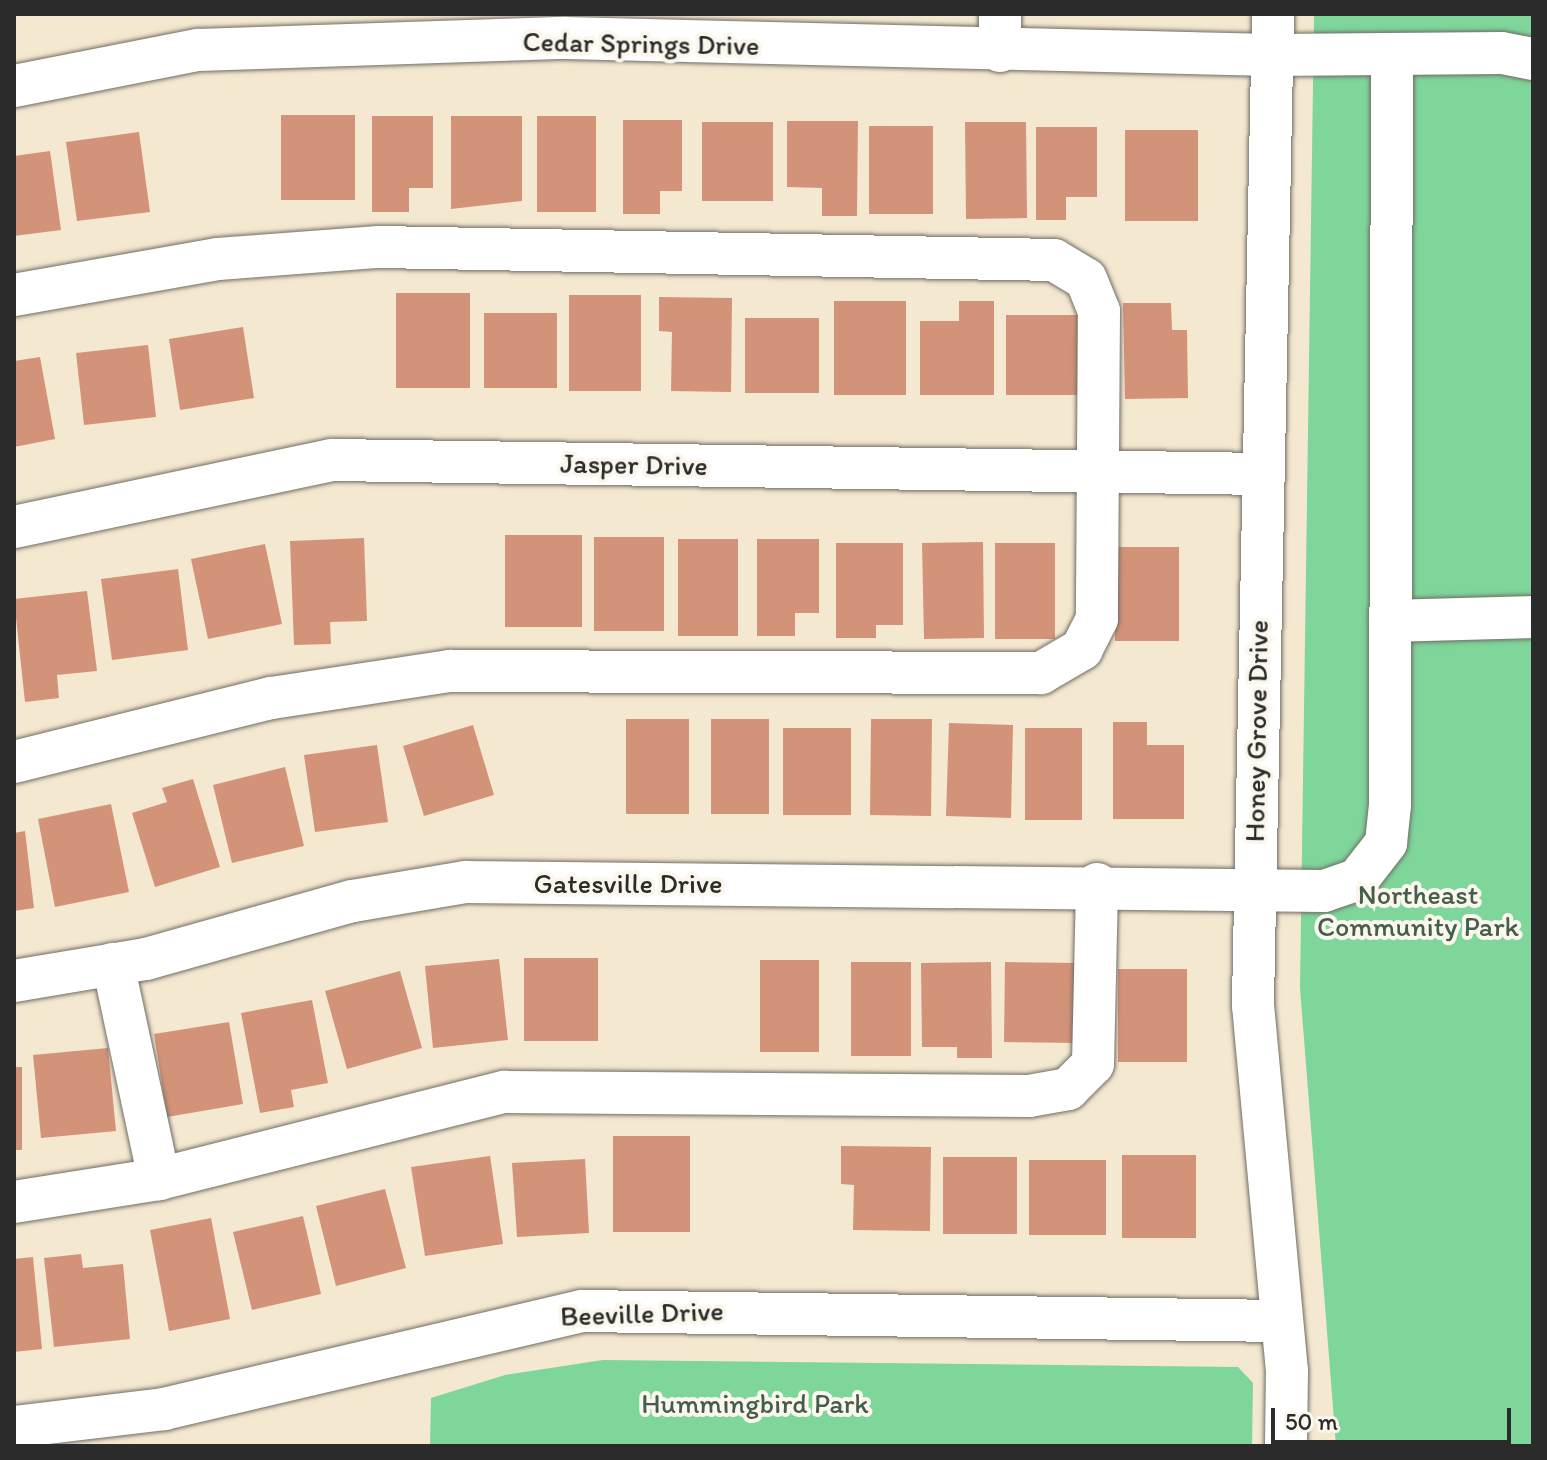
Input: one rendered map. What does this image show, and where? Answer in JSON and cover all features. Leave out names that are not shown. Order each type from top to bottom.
[{"type":"street","name":"Honey Grove Drive","points":[[1273,14],[1254,889],[1260,1130],[1282,1321],[1286,1446]]},
{"type":"street","name":"Cedar Springs Drive","points":[[14,86],[198,50],[359,29],[567,26],[1000,33],[1272,55],[1392,57],[1502,53],[1533,59]]},
{"type":"street","name":"Gatesville Drive","points":[[14,981],[113,964],[353,901],[465,882],[1097,884],[1254,889],[1341,887],[1375,863],[1390,805],[1392,57]]},
{"type":"street","points":[[14,295],[218,259],[337,248],[1054,260],[1086,279],[1098,299],[1099,472],[1097,619],[1082,649],[1041,673],[450,671],[271,698],[14,762]]},
{"type":"street","name":"Jasper Drive","points":[[14,527],[332,460],[1261,474]]},
{"type":"street","points":[[1390,621],[1533,617]]},
{"type":"street","points":[[14,1202],[159,1179],[504,1092],[1029,1096],[1068,1089],[1093,1064],[1097,884]]},
{"type":"street","points":[[113,964],[159,1179]]},
{"type":"street","name":"Beeville Drive","points":[[14,1427],[164,1409],[582,1311],[1282,1321]]},
{"type":"green space","name":"Northeast Community Park","points":[[1314,14],[1533,14],[1533,1446],[1336,1446],[1300,988]]},
{"type":"green space","name":"Hummingbird Park","points":[[603,1360],[1238,1367],[1253,1383],[1252,1446],[430,1446],[431,1398],[505,1375]]},
{"type":"building","points":[[281,115],[355,115],[355,200],[281,200]]},
{"type":"building","points":[[372,116],[433,116],[433,188],[409,188],[409,212],[372,212]]},
{"type":"building","points":[[451,116],[522,116],[522,201],[451,209]]},
{"type":"building","points":[[537,116],[596,116],[596,212],[537,212]]},
{"type":"building","points":[[623,120],[682,120],[682,191],[660,191],[660,214],[623,214]]},
{"type":"building","points":[[787,121],[858,121],[857,216],[822,216],[822,188],[787,187]]},
{"type":"building","points":[[702,122],[773,122],[773,201],[702,201]]},
{"type":"building","points":[[965,122],[1026,122],[1027,218],[966,219]]},
{"type":"building","points":[[869,126],[933,126],[933,214],[869,214]]},
{"type":"building","points":[[1036,127],[1097,127],[1097,197],[1066,197],[1066,220],[1036,220]]},
{"type":"building","points":[[1125,130],[1198,130],[1198,221],[1125,221]]},
{"type":"building","points":[[139,132],[150,212],[77,221],[66,142]]},
{"type":"building","points":[[50,151],[61,230],[14,236],[14,156]]},
{"type":"building","points":[[396,293],[470,293],[470,388],[396,388]]},
{"type":"building","points":[[569,295],[641,295],[641,391],[569,391]]},
{"type":"building","points":[[659,297],[732,298],[731,392],[671,391],[672,332],[659,331]]},
{"type":"building","points":[[834,301],[906,301],[906,395],[834,395]]},
{"type":"building","points":[[959,301],[994,301],[994,395],[920,395],[920,321],[959,321]]},
{"type":"building","points":[[1123,303],[1171,303],[1172,330],[1187,330],[1188,398],[1125,399]]},
{"type":"building","points":[[484,313],[557,313],[557,388],[484,388]]},
{"type":"building","points":[[1006,315],[1077,315],[1077,395],[1006,395]]},
{"type":"building","points":[[745,318],[819,318],[819,393],[745,393]]},
{"type":"building","points":[[243,327],[254,398],[180,410],[169,339]]},
{"type":"building","points":[[148,345],[156,417],[84,425],[76,353]]},
{"type":"building","points":[[40,357],[55,439],[14,447],[14,361]]},
{"type":"building","points":[[505,535],[582,535],[582,627],[505,627]]},
{"type":"building","points":[[594,537],[664,537],[664,631],[594,631]]},
{"type":"building","points":[[364,538],[367,621],[330,622],[331,644],[294,645],[290,541]]},
{"type":"building","points":[[678,539],[738,539],[738,636],[678,636]]},
{"type":"building","points":[[757,539],[819,539],[819,613],[795,613],[795,636],[757,636]]},
{"type":"building","points":[[983,542],[984,638],[924,639],[922,543]]},
{"type":"building","points":[[836,543],[903,543],[903,625],[876,625],[876,638],[836,638]]},
{"type":"building","points":[[995,543],[1055,543],[1055,639],[995,639]]},
{"type":"building","points":[[265,544],[282,624],[208,639],[191,559]]},
{"type":"building","points":[[1115,547],[1179,547],[1179,641],[1115,641]]},
{"type":"building","points":[[178,569],[188,650],[112,660],[101,579]]},
{"type":"building","points":[[87,591],[97,671],[57,675],[59,698],[25,702],[14,599]]},
{"type":"building","points":[[626,719],[689,719],[689,814],[626,814]]},
{"type":"building","points":[[711,719],[769,719],[769,814],[711,814]]},
{"type":"building","points":[[871,719],[932,719],[931,816],[870,815]]},
{"type":"building","points":[[1113,722],[1147,722],[1147,745],[1184,745],[1184,819],[1113,819]]},
{"type":"building","points":[[949,723],[1013,725],[1011,818],[946,816]]},
{"type":"building","points":[[473,725],[494,795],[424,816],[403,746]]},
{"type":"building","points":[[783,728],[851,728],[851,815],[783,815]]},
{"type":"building","points":[[1025,728],[1082,728],[1082,820],[1025,820]]},
{"type":"building","points":[[377,745],[388,822],[315,832],[304,755]]},
{"type":"building","points":[[285,767],[304,846],[232,863],[213,785]]},
{"type":"building","points":[[193,779],[220,867],[155,887],[132,813],[167,802],[162,788]]},
{"type":"building","points":[[111,804],[129,892],[55,907],[38,819]]},
{"type":"building","points":[[25,831],[34,908],[14,911],[14,833]]},
{"type":"building","points":[[524,958],[598,958],[598,1041],[524,1041]]},
{"type":"building","points":[[499,959],[508,1040],[433,1048],[425,966]]},
{"type":"building","points":[[760,960],[819,960],[819,1052],[760,1052]]},
{"type":"building","points":[[851,962],[911,962],[911,1056],[851,1056]]},
{"type":"building","points":[[991,962],[992,1058],[957,1058],[957,1047],[922,1047],[921,963]]},
{"type":"building","points":[[1005,962],[1080,963],[1079,1043],[1004,1042]]},
{"type":"building","points":[[1118,969],[1187,969],[1187,1062],[1118,1062]]},
{"type":"building","points":[[400,971],[422,1048],[347,1069],[325,991]]},
{"type":"building","points":[[312,1000],[328,1083],[291,1090],[294,1107],[260,1113],[241,1013]]},
{"type":"building","points":[[229,1022],[243,1104],[167,1117],[154,1034]]},
{"type":"building","points":[[108,1048],[116,1131],[41,1138],[33,1055]]},
{"type":"building","points":[[14,1067],[22,1067],[22,1150],[14,1150]]},
{"type":"building","points":[[613,1136],[690,1136],[690,1232],[613,1232]]},
{"type":"building","points":[[841,1146],[931,1147],[930,1231],[853,1230],[854,1185],[841,1184]]},
{"type":"building","points":[[1122,1155],[1196,1155],[1196,1238],[1122,1238]]},
{"type":"building","points":[[490,1156],[503,1244],[425,1256],[411,1167]]},
{"type":"building","points":[[943,1157],[1017,1157],[1017,1234],[943,1234]]},
{"type":"building","points":[[585,1159],[589,1233],[517,1237],[512,1163]]},
{"type":"building","points":[[1029,1160],[1106,1160],[1106,1235],[1029,1235]]},
{"type":"building","points":[[385,1189],[406,1268],[336,1286],[316,1206]]},
{"type":"building","points":[[303,1216],[321,1294],[252,1310],[233,1232]]},
{"type":"building","points":[[211,1218],[230,1319],[169,1331],[150,1230]]},
{"type":"building","points":[[81,1254],[83,1268],[123,1264],[130,1339],[54,1347],[44,1258]]},
{"type":"building","points":[[33,1257],[42,1349],[14,1352],[14,1259]]}]
